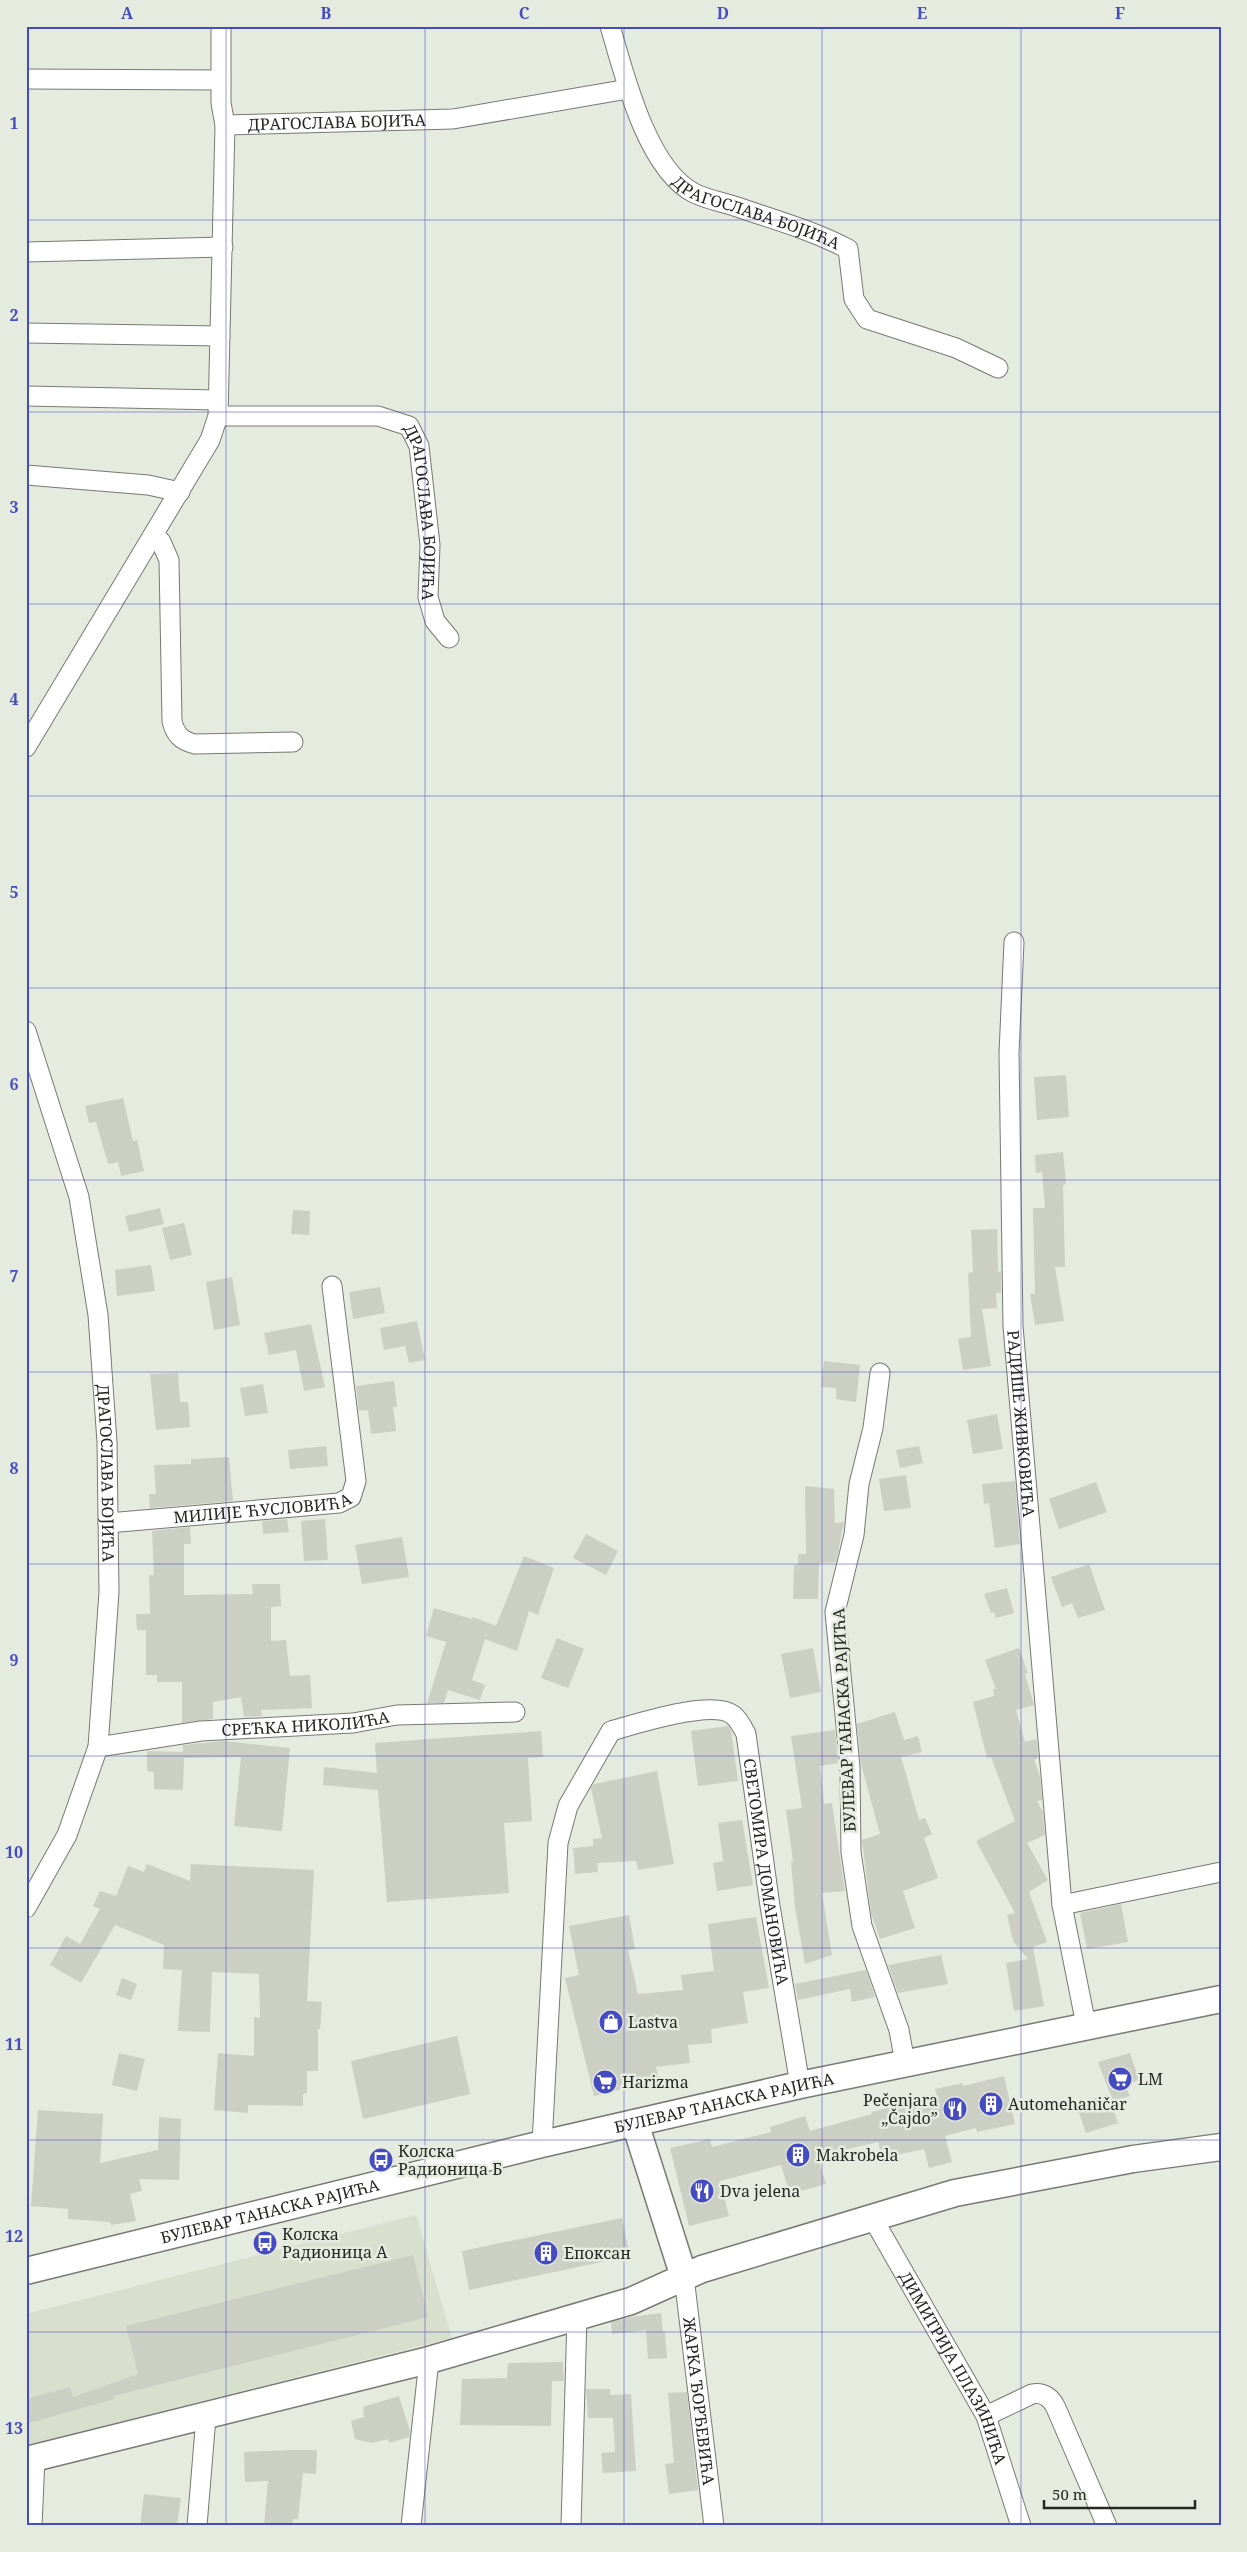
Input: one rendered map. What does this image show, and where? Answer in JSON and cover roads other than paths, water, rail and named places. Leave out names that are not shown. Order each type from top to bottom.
[{"type":"street","name":"ДРАГОСЛАВА БОЈИЋА","points":[[26,747],[210,440],[218,408],[223,248],[225,125],[221,80],[221,26]]},
{"type":"street","name":"ДРАГОСЛАВА БОЈИЋА","points":[[610,26],[628,89],[644,128],[668,173],[693,192],[810,232],[848,250],[854,299],[867,319],[956,348],[998,368]]},
{"type":"street","points":[[26,79],[221,80]]},
{"type":"street","name":"ДРАГОСЛАВА БОЈИЋА","points":[[225,125],[453,119],[628,89]]},
{"type":"street","points":[[26,252],[223,248]]},
{"type":"street","points":[[26,333],[220,336]]},
{"type":"street","points":[[26,396],[218,408]]},
{"type":"street","name":"ДРАГОСЛАВА БОЈИЋА","points":[[218,408],[378,416],[409,426],[419,446],[430,545],[428,597],[435,621],[450,638]]},
{"type":"street","points":[[26,475],[148,485],[180,492]]},
{"type":"street","points":[[154,535],[164,546],[169,560],[172,721],[177,734],[182,740],[195,744],[293,742]]},
{"type":"street","name":"РАДИШЕ ЖИВКОВИЋА","points":[[1014,942],[1009,1053],[1013,1326],[1062,1905],[1086,2025]]},
{"type":"street","name":"ДРАГОСЛАВА БОЈИЋА","points":[[26,1031],[79,1197],[98,1314],[107,1442],[110,1592],[98,1747],[67,1835],[26,1908]]},
{"type":"street","name":"МИЛИЈЕ ЋУСЛОВИЋА","points":[[108,1523],[339,1503],[351,1497],[356,1487],[356,1481],[332,1286]]},
{"type":"street","name":"БУЛЕВАР ТАНАСКА РАЈИЋА","points":[[880,1373],[873,1428],[859,1484],[854,1535],[835,1612],[850,1767],[851,1852],[862,1926],[899,2030],[905,2063]]},
{"type":"street","name":"СВЕТОМИРА ДОМАНОВИЋА","points":[[542,2144],[558,1843],[568,1806],[612,1731],[680,1712],[721,1710],[733,1715],[746,1734],[770,1906],[800,2085]]},
{"type":"street","name":"СРЕЋКА НИКОЛИЋА","points":[[98,1747],[201,1731],[354,1723],[398,1715],[515,1712]]},
{"type":"street","points":[[1062,1905],[1221,1872]]},
{"type":"street","name":"БУЛЕВАР ТАНАСКА РАЈИЋА","points":[[26,2271],[542,2144],[800,2085],[1086,2025],[1221,1999]]},
{"type":"street","points":[[635,2123],[684,2277]]},
{"type":"street","points":[[32,2526],[31,2459],[430,2360],[631,2300],[684,2277],[872,2217],[955,2193],[1133,2159],[1221,2147]]},
{"type":"street","name":"ДИМИТРИЈА ПЛАЗИНИЋА","points":[[872,2217],[986,2416],[1021,2526]]},
{"type":"street","name":"ЖАРКА ЂОРЂЕВИЋА","points":[[684,2277],[714,2526]]},
{"type":"street","points":[[571,2526],[577,2317]]},
{"type":"street","points":[[411,2526],[430,2360]]},
{"type":"street","points":[[986,2416],[1032,2394],[1049,2397],[1056,2408],[1106,2526]]},
{"type":"street","points":[[197,2526],[206,2417]]},
{"type":"place","name":"Lastva","points":[[611,2022]]},
{"type":"place","name":"LM","points":[[1120,2079]]},
{"type":"place","name":"Harizma","points":[[605,2082]]},
{"type":"place","name":"Automehaničar","points":[[991,2104]]},
{"type":"place","name":"Pečenjara „Čajdo”","points":[[955,2109]]},
{"type":"place","name":"Makrobela","points":[[798,2155]]},
{"type":"place","name":"Колска Радионица Б","points":[[381,2160]]},
{"type":"place","name":"Dva jelena","points":[[702,2191]]},
{"type":"place","name":"Колска Радионица А","points":[[265,2243]]},
{"type":"place","name":"Епоксан","points":[[546,2253]]}]
